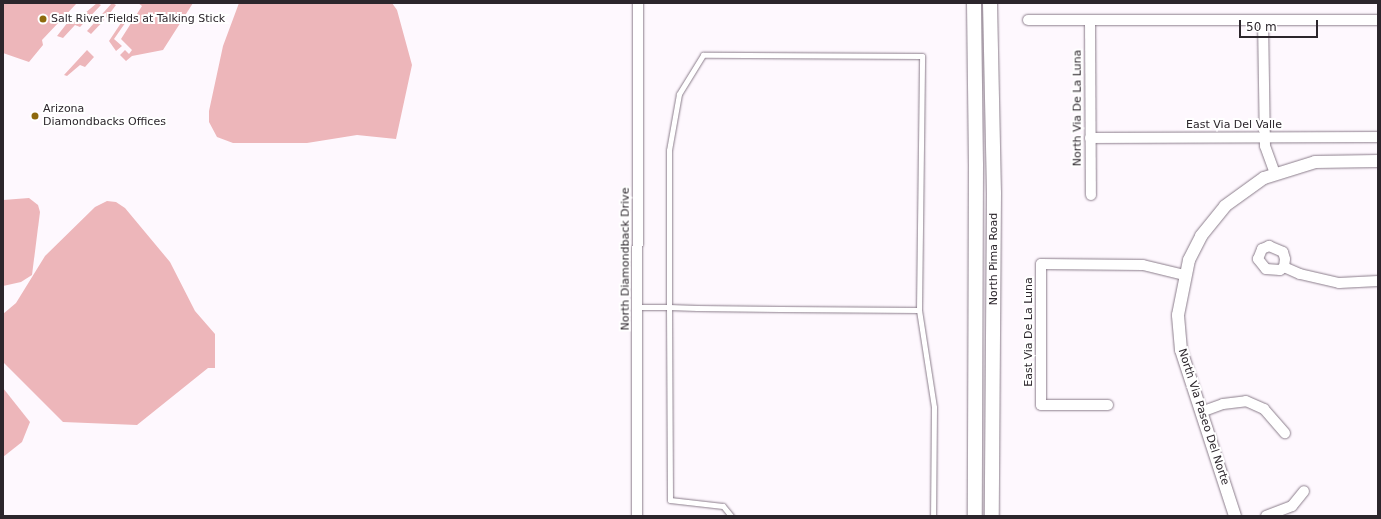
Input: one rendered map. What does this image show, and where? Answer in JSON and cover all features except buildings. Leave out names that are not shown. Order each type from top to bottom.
[{"type":"main road","name":"North Pima Road","points":[[974,3],[976,164],[975,516]]},
{"type":"main road","name":"North Pima Road","points":[[990,3],[994,193],[992,516]]},
{"type":"street","name":"North Diamondback Drive","points":[[637,516],[638,3]]},
{"type":"street","points":[[1028,20],[1378,20]]},
{"type":"street","name":"North Via De La Luna","points":[[1090,20],[1091,195]]},
{"type":"street","points":[[1263,20],[1265,136],[1267,155],[1275,173]]},
{"type":"street","name":"East Via Del Valle","points":[[1090,138],[1265,136],[1378,137]]},
{"type":"street","name":"North Via Paseo Del Norte","points":[[1235,516],[1181,350],[1178,334],[1179,298],[1184,275],[1201,236],[1220,211],[1235,196],[1275,173],[1314,162],[1378,161]]},
{"type":"street","name":"East Via De La Luna","points":[[1108,405],[1041,405],[1041,264],[1143,265],[1184,275]]},
{"type":"street","points":[[1284,267],[1300,274],[1339,283],[1378,281]]},
{"type":"street","points":[[1201,412],[1223,404],[1246,401],[1264,409],[1285,433]]},
{"type":"street","points":[[1266,516],[1292,506],[1304,491]]},
{"type":"lane","points":[[730,516],[723,506],[670,500],[668,150],[680,94],[703,55],[922,56],[919,310],[934,407],[933,516]]},
{"type":"lane","points":[[638,306],[919,310]]},
{"type":"shaded area","points":[[3,3],[77,3],[42,40],[43,45],[29,62],[3,53]]},
{"type":"shaded area","points":[[97,3],[101,5],[80,27],[75,25],[63,38],[57,36],[68,22],[72,24]]},
{"type":"shaded area","points":[[112,3],[116,5],[107,17],[91,34],[87,31]]},
{"type":"shaded area","points":[[138,3],[193,3],[163,50],[132,56],[126,61],[120,55],[125,50],[129,54],[132,50],[121,39],[142,6]]},
{"type":"shaded area","points":[[239,3],[392,3],[397,10],[412,65],[396,139],[357,135],[307,143],[233,143],[217,137],[209,122],[209,111],[223,46]]},
{"type":"shaded area","points":[[127,14],[130,16],[114,39],[122,46],[116,51],[109,41]]},
{"type":"shaded area","points":[[87,50],[94,57],[85,67],[80,65],[67,76],[64,75]]},
{"type":"shaded area","points":[[29,198],[38,205],[40,212],[32,275],[21,282],[3,286],[3,200]]},
{"type":"shaded area","points":[[107,201],[116,202],[125,208],[170,262],[195,311],[215,334],[215,368],[208,368],[137,425],[63,422],[3,362],[3,314],[16,303],[45,256],[95,207]]},
{"type":"shaded area","points":[[3,388],[30,422],[22,442],[3,457]]},
{"type":"place","name":"Salt River Fields at Talking Stick","points":[[43,19]]},
{"type":"place","name":"Arizona Diamondbacks Offices","points":[[35,116]]}]
